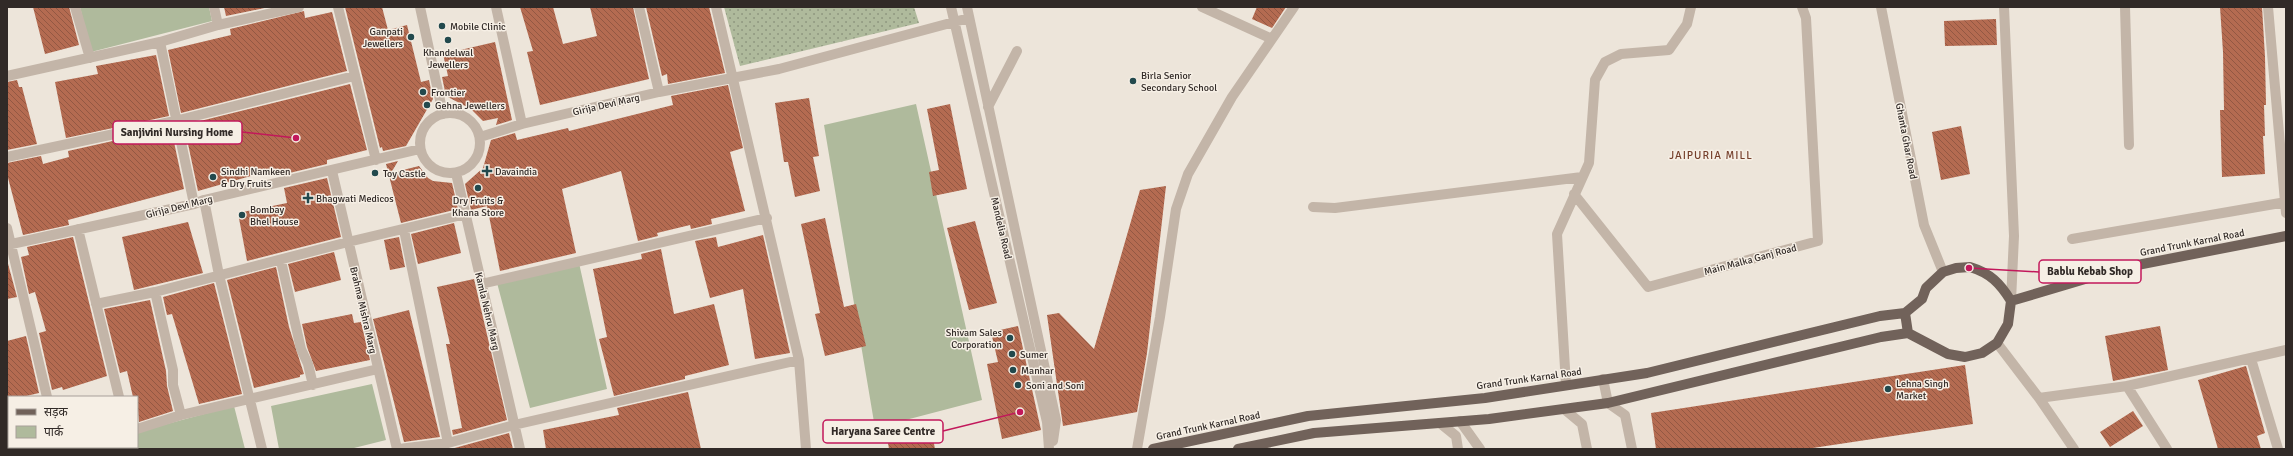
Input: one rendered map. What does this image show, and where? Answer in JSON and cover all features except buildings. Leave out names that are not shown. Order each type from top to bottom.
[{"type":"main road","name":"Grand Trunk Karnal Road","points":[[2011,301],[2122,268],[2286,236]]},
{"type":"main road","points":[[1238,449],[1314,433],[1460,421],[1608,403],[1881,337],[1908,333],[1948,354],[1965,358],[1982,354],[1997,343],[2008,324],[2011,301],[1994,278],[1983,271],[1970,267],[1956,268],[1943,272],[1926,288],[1922,299],[1905,313],[1908,333]]},
{"type":"main road","name":"Grand Trunk Karnal Road","points":[[1153,449],[1308,416],[1485,398],[1647,373],[1880,316],[1905,313]]},
{"type":"street","points":[[75,7],[90,58]]},
{"type":"street","points":[[214,7],[218,25]]},
{"type":"street","points":[[7,76],[160,42],[218,25],[299,7]]},
{"type":"street","points":[[338,7],[376,160]]},
{"type":"street","points":[[420,7],[442,114]]},
{"type":"street","points":[[496,7],[522,124]]},
{"type":"street","points":[[640,7],[658,92]]},
{"type":"street","points":[[716,7],[767,218],[799,360],[806,449]]},
{"type":"street","name":"Mandelia Road","points":[[951,7],[1047,422],[1049,449]]},
{"type":"street","name":"Mandelia Road","points":[[967,7],[1056,420],[1052,449]]},
{"type":"street","points":[[1202,7],[1272,39]]},
{"type":"street","points":[[1137,449],[1160,317],[1176,209],[1188,174],[1232,96],[1294,7]]},
{"type":"street","points":[[1566,385],[1557,234],[1589,163],[1595,80],[1605,62],[1621,54],[1669,50],[1687,24],[1690,7]]},
{"type":"street","name":"Main Malka Ganj Road","points":[[1574,194],[1648,287],[1818,241],[1806,18],[1802,7]]},
{"type":"street","name":"Ghanta Ghar Road","points":[[1881,7],[1924,225],[1943,272]]},
{"type":"street","points":[[2004,7],[2014,236],[2011,301]]},
{"type":"street","points":[[2125,7],[2129,145]]},
{"type":"street","points":[[2268,7],[2286,213]]},
{"type":"street","name":"Girija Devi Marg","points":[[480,137],[522,124],[658,92],[779,69],[970,18]]},
{"type":"street","points":[[160,42],[175,121],[219,275],[262,449]]},
{"type":"street","points":[[988,107],[1017,51]]},
{"type":"street","points":[[7,158],[175,121],[354,76]]},
{"type":"street","points":[[442,114],[462,115],[473,124],[480,137],[480,146],[475,160],[465,169],[456,173],[439,171],[431,167],[425,160],[420,149],[422,133],[426,124],[442,114]]},
{"type":"street","name":"Girija Devi Marg","points":[[9,244],[199,202],[420,149]]},
{"type":"street","name":"Brahma Mishra Marg","points":[[332,171],[398,449]]},
{"type":"street","name":"Kamla Nehru Marg","points":[[456,173],[520,449]]},
{"type":"street","points":[[1313,207],[1335,208],[1582,177]]},
{"type":"street","points":[[2072,239],[2285,202]]},
{"type":"street","points":[[96,304],[155,292],[219,275],[281,261],[348,242],[404,230],[466,214]]},
{"type":"street","points":[[481,284],[767,218]]},
{"type":"street","points":[[7,228],[9,244],[47,396]]},
{"type":"street","points":[[78,229],[119,396]]},
{"type":"street","points":[[404,230],[448,443]]},
{"type":"street","points":[[281,261],[301,349],[308,364],[312,385]]},
{"type":"street","points":[[155,292],[173,370],[173,385],[181,415]]},
{"type":"street","points":[[1997,343],[2039,398],[2074,449]]},
{"type":"street","points":[[2039,398],[2128,386],[2286,350]]},
{"type":"street","points":[[2251,359],[2278,449]]},
{"type":"street","points":[[398,449],[448,443],[514,424],[799,360]]},
{"type":"street","points":[[138,429],[181,415],[378,369]]},
{"type":"street","points":[[1603,379],[1608,403],[1625,414],[1632,449]]},
{"type":"street","points":[[2128,386],[2167,449]]},
{"type":"street","points":[[1564,409],[1582,424],[1588,449]]},
{"type":"street","points":[[1460,421],[1480,449]]},
{"type":"street","points":[[1440,423],[1456,436],[1458,449]]},
{"type":"green space","points":[[80,7],[209,7],[212,21],[91,52]]},
{"type":"green space","points":[[724,7],[914,7],[919,23],[740,66]]},
{"type":"green space","points":[[916,104],[982,400],[875,428],[824,125]]},
{"type":"green space","points":[[579,263],[607,389],[530,408],[496,279]]},
{"type":"green space","points":[[372,384],[386,440],[350,449],[279,449],[271,406]]},
{"type":"green space","points":[[234,406],[245,449],[137,449],[138,432]]},
{"type":"place","name":"Mobile Clinic","points":[[442,26]]},
{"type":"place","name":"Ganpati Jewellers","points":[[411,37]]},
{"type":"place","name":"Khandelwal Jewellers","points":[[448,40]]},
{"type":"place","name":"Birla Senior Secondary School","points":[[1133,81]]},
{"type":"place","name":"Frontier","points":[[423,92]]},
{"type":"place","name":"Gehna Jewellers","points":[[427,105]]},
{"type":"place","name":"Sanjivini Nursing Home","points":[[296,138]]},
{"type":"place","name":"Davaindia","points":[[487,171]]},
{"type":"place","name":"Toy Castle","points":[[375,173]]},
{"type":"place","name":"Sindhi Namkeen & Dry Fruits","points":[[213,177]]},
{"type":"place","name":"Dry Fruits & Khana Store","points":[[478,188]]},
{"type":"place","name":"Bhagwati Medicos","points":[[308,198]]},
{"type":"place","name":"Bombay Bhel House","points":[[242,215]]},
{"type":"place","name":"Bablu Kebab Shop","points":[[1969,268]]},
{"type":"place","name":"Shivam Sales Corporation","points":[[1010,338]]},
{"type":"place","name":"Sumer","points":[[1012,354]]},
{"type":"place","name":"Manhar","points":[[1013,370]]},
{"type":"place","name":"Soni and Soni","points":[[1018,385]]},
{"type":"place","name":"Lehna Singh Market","points":[[1888,389]]},
{"type":"place","name":"Haryana Saree Centre","points":[[1020,412]]},
{"type":"district","name":"JAIPURIA MILL","points":[[1711,155]]}]
